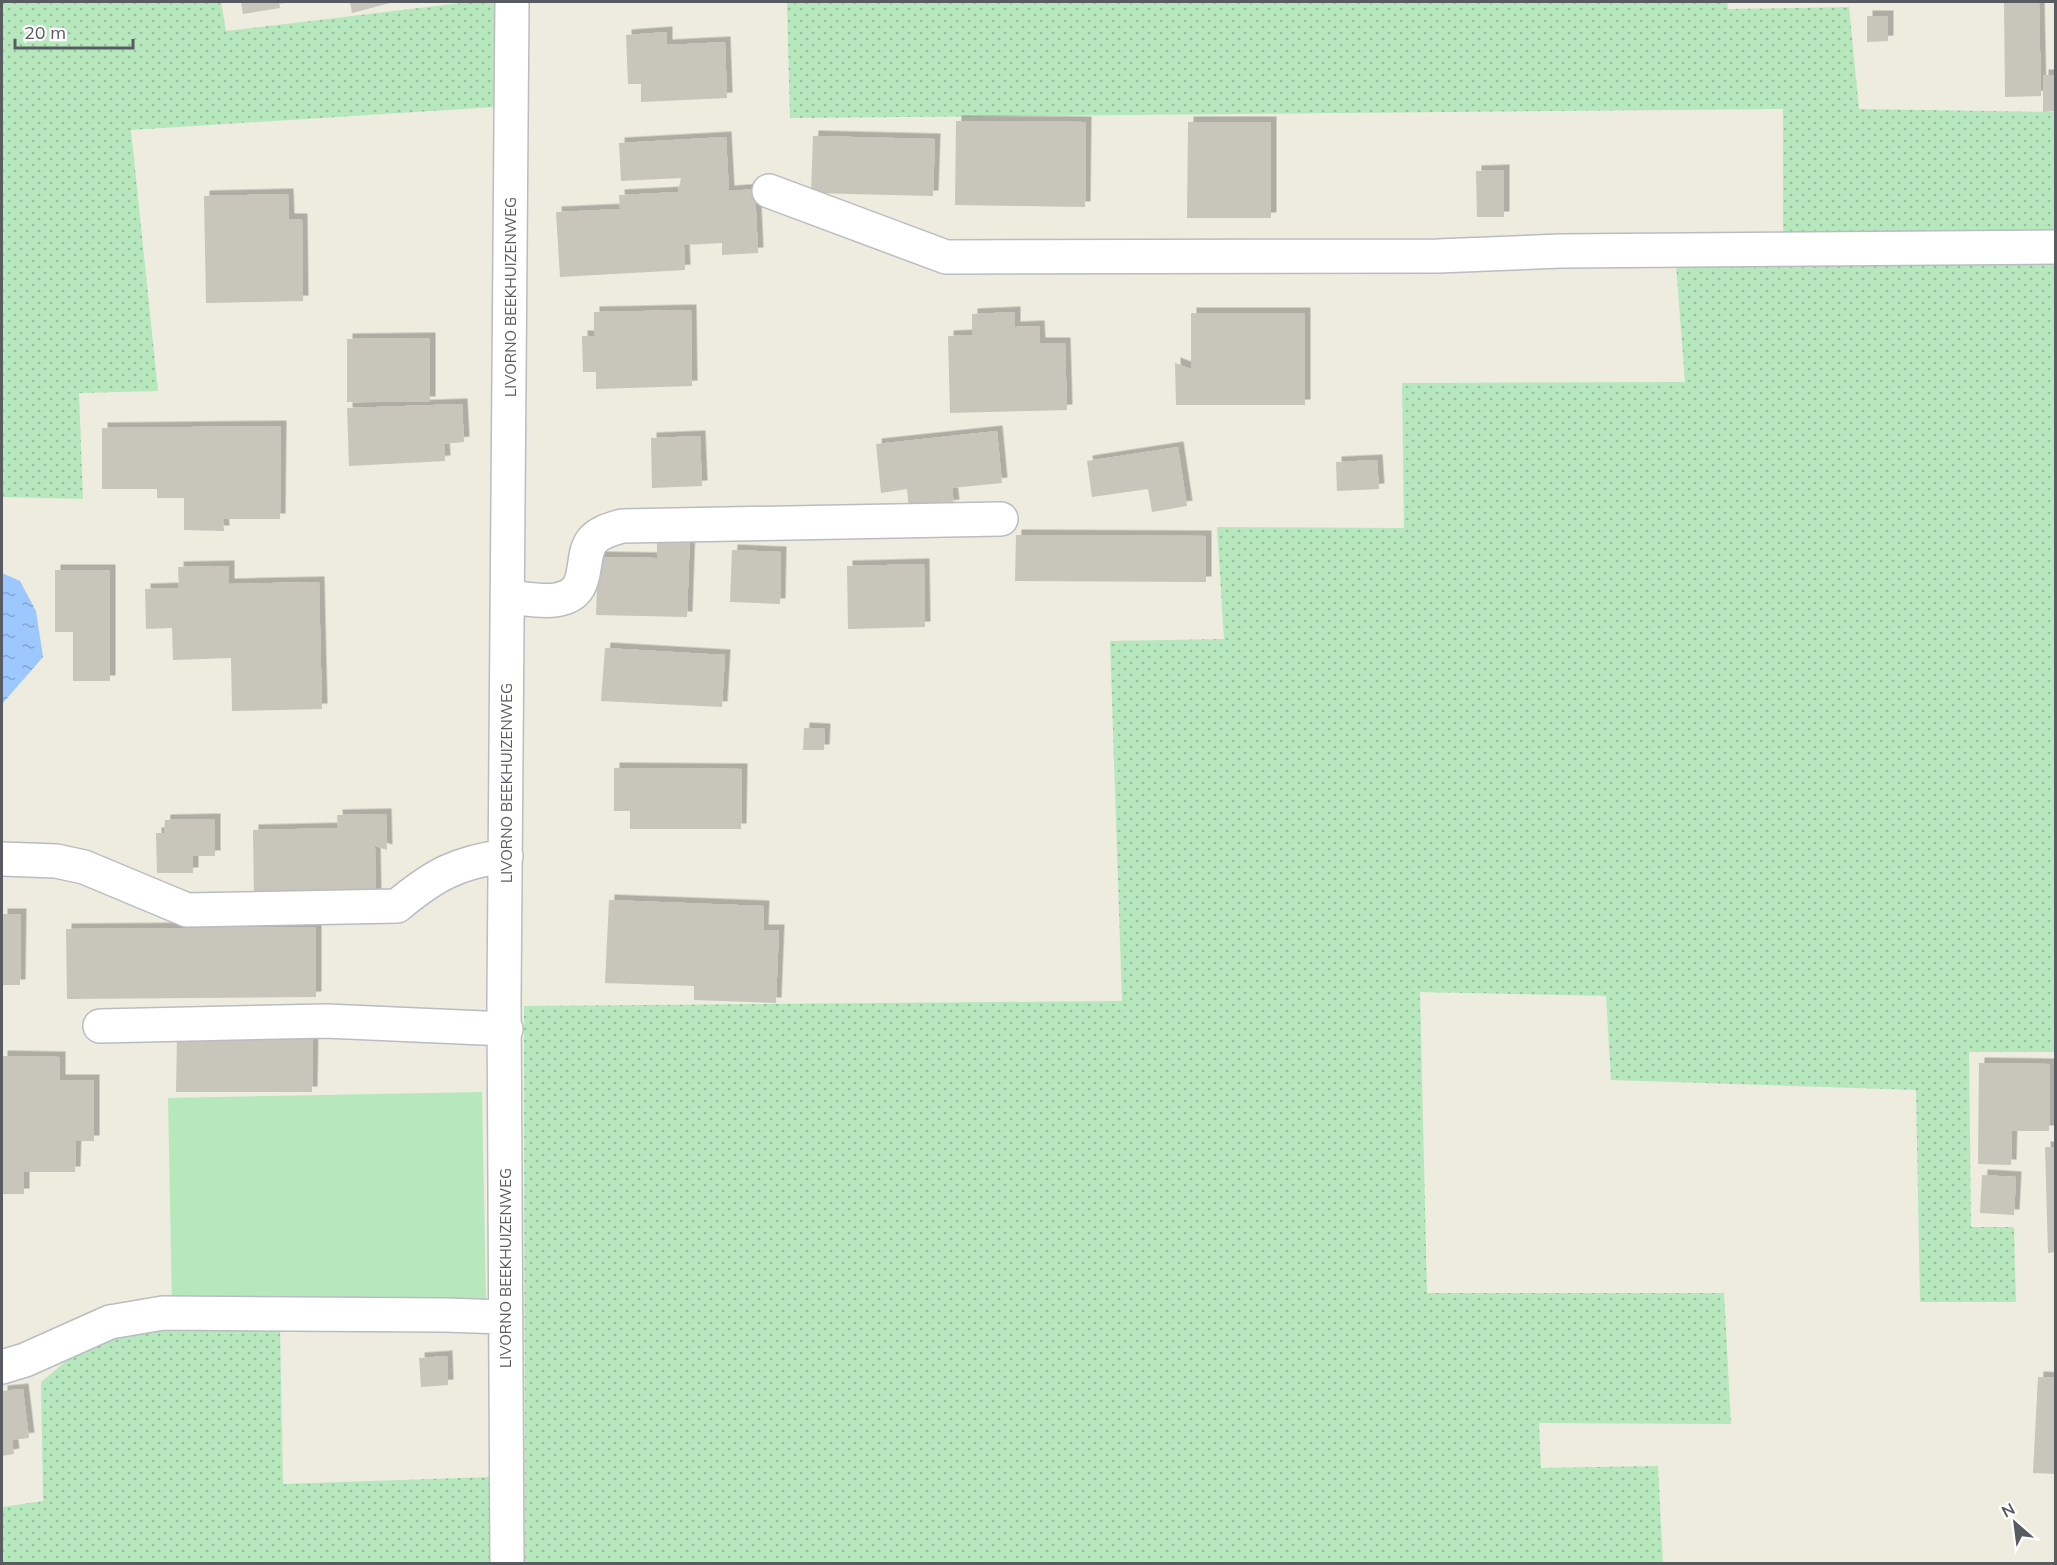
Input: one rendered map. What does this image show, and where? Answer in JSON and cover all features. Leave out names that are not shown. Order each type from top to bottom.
[{"type":"street","name":"LIVORNO BEEKHUIZENWEG","points":[[507,1563],[506,856],[512,2]]},
{"type":"street","points":[[769,191],[946,257],[1426,256],[1561,251],[2055,247]]},
{"type":"street","points":[[507,597],[555,600],[569,595],[582,582],[592,541],[603,532],[622,526],[1001,519]]},
{"type":"street","points":[[2,859],[56,861],[84,867],[188,910],[397,906],[440,873],[476,860],[506,856]]},
{"type":"street","points":[[100,1026],[326,1021],[506,1029]]},
{"type":"street","points":[[2,1367],[25,1360],[110,1322],[163,1313],[505,1317]]},
{"type":"green space","points":[[2,2],[221,2],[226,31],[469,2],[494,2],[495,107],[131,130],[158,391],[79,393],[83,499],[2,497]]},
{"type":"green space","points":[[787,2],[1727,2],[1728,9],[1849,7],[1859,109],[2055,112],[2055,234],[1783,233],[1783,109],[790,118]]},
{"type":"green space","points":[[2055,260],[2055,1052],[1969,1052],[1971,1227],[2014,1227],[2016,1302],[1920,1302],[1916,1090],[1611,1080],[1606,996],[1420,992],[1427,1293],[1724,1293],[1731,1424],[1539,1423],[1541,1468],[1658,1466],[1663,1563],[525,1563],[524,1006],[1122,1001],[1110,641],[1224,639],[1217,527],[1404,528],[1402,383],[1685,382],[1676,265]]},
{"type":"green space","points":[[482,1092],[486,1300],[172,1306],[168,1098]]},
{"type":"green space","points":[[280,1327],[283,1484],[490,1477],[491,1563],[2,1563],[2,1507],[43,1501],[41,1382],[88,1343],[141,1329]]},
{"type":"water","points":[[2,573],[20,581],[36,611],[43,657],[2,704]]},
{"type":"building","points":[[241,2],[279,2],[280,8],[243,14]]},
{"type":"building","points":[[350,2],[394,2],[352,13]]},
{"type":"building","points":[[2004,2],[2039,2],[2041,96],[2005,97]]},
{"type":"building","points":[[1867,16],[1888,16],[1888,41],[1867,42]]},
{"type":"building","points":[[667,32],[667,45],[725,42],[727,98],[641,102],[641,84],[628,84],[626,35]]},
{"type":"building","points":[[2043,75],[2056,75],[2056,111],[2043,112]]},
{"type":"building","points":[[956,121],[1086,122],[1085,207],[955,205]]},
{"type":"building","points":[[1188,122],[1271,122],[1271,218],[1187,218]]},
{"type":"building","points":[[813,136],[935,139],[933,196],[811,193]]},
{"type":"building","points":[[726,137],[729,191],[755,189],[758,253],[722,255],[722,243],[684,245],[685,270],[560,277],[556,212],[620,209],[619,195],[678,192],[681,178],[621,181],[619,143]]},
{"type":"building","points":[[1504,170],[1504,217],[1477,217],[1476,171]]},
{"type":"building","points":[[288,194],[289,219],[302,219],[303,301],[206,303],[204,196]]},
{"type":"building","points":[[691,310],[692,386],[596,389],[596,372],[583,372],[582,336],[594,336],[594,312]]},
{"type":"building","points":[[1015,312],[1015,327],[1039,326],[1040,343],[1065,343],[1067,410],[950,413],[948,336],[972,335],[972,314]]},
{"type":"building","points":[[1191,313],[1305,313],[1305,405],[1176,405],[1175,363],[1191,369]]},
{"type":"building","points":[[430,338],[430,402],[347,402],[347,339]]},
{"type":"building","points":[[462,404],[464,442],[444,444],[445,461],[349,466],[347,408]]},
{"type":"building","points":[[281,426],[280,519],[223,519],[224,531],[184,530],[184,498],[157,498],[157,489],[102,489],[102,428]]},
{"type":"building","points":[[997,431],[1002,483],[952,488],[954,505],[909,510],[907,489],[881,493],[876,444]]},
{"type":"building","points":[[700,436],[702,486],[652,488],[651,438]]},
{"type":"building","points":[[1178,447],[1187,506],[1152,512],[1148,489],[1092,497],[1087,461]]},
{"type":"building","points":[[1377,460],[1379,489],[1337,491],[1336,462]]},
{"type":"building","points":[[657,533],[690,534],[687,617],[596,615],[598,557],[657,558]]},
{"type":"building","points":[[1016,535],[1206,536],[1206,582],[1015,581]]},
{"type":"building","points":[[732,550],[781,552],[780,604],[730,602]]},
{"type":"building","points":[[924,564],[925,627],[848,629],[847,566]]},
{"type":"building","points":[[229,566],[229,584],[319,582],[322,709],[232,711],[231,658],[173,660],[172,628],[146,629],[145,589],[179,588],[178,567]]},
{"type":"building","points":[[55,570],[110,570],[110,681],[73,681],[73,632],[55,632]]},
{"type":"building","points":[[605,648],[725,655],[722,707],[601,701]]},
{"type":"building","points":[[804,728],[825,729],[824,750],[803,750]]},
{"type":"building","points":[[614,768],[742,769],[741,829],[630,829],[630,811],[614,811]]},
{"type":"building","points":[[386,814],[387,850],[375,846],[376,896],[254,900],[253,830],[338,828],[337,815]]},
{"type":"building","points":[[215,819],[215,856],[193,856],[193,873],[157,873],[156,833],[164,833],[165,820]]},
{"type":"building","points":[[609,900],[764,906],[763,930],[779,930],[776,1003],[694,1000],[694,986],[605,983]]},
{"type":"building","points":[[2,914],[21,914],[20,985],[2,985]]},
{"type":"building","points":[[316,927],[316,997],[67,999],[66,929]]},
{"type":"building","points":[[177,1035],[313,1035],[312,1092],[176,1092]]},
{"type":"building","points":[[2,1056],[60,1057],[60,1080],[94,1080],[94,1141],[76,1141],[75,1172],[24,1172],[24,1194],[2,1194]]},
{"type":"building","points":[[1979,1063],[2050,1064],[2049,1131],[2012,1131],[2011,1165],[1978,1164]]},
{"type":"building","points":[[2045,1147],[2056,1147],[2056,1252],[2048,1253]]},
{"type":"building","points":[[1982,1175],[2016,1177],[2014,1215],[1980,1213]]},
{"type":"building","points":[[447,1356],[448,1385],[421,1387],[419,1358]]},
{"type":"building","points":[[2038,1377],[2056,1378],[2056,1474],[2033,1473]]},
{"type":"building","points":[[23,1389],[29,1438],[12,1440],[14,1454],[2,1456],[2,1391]]}]
